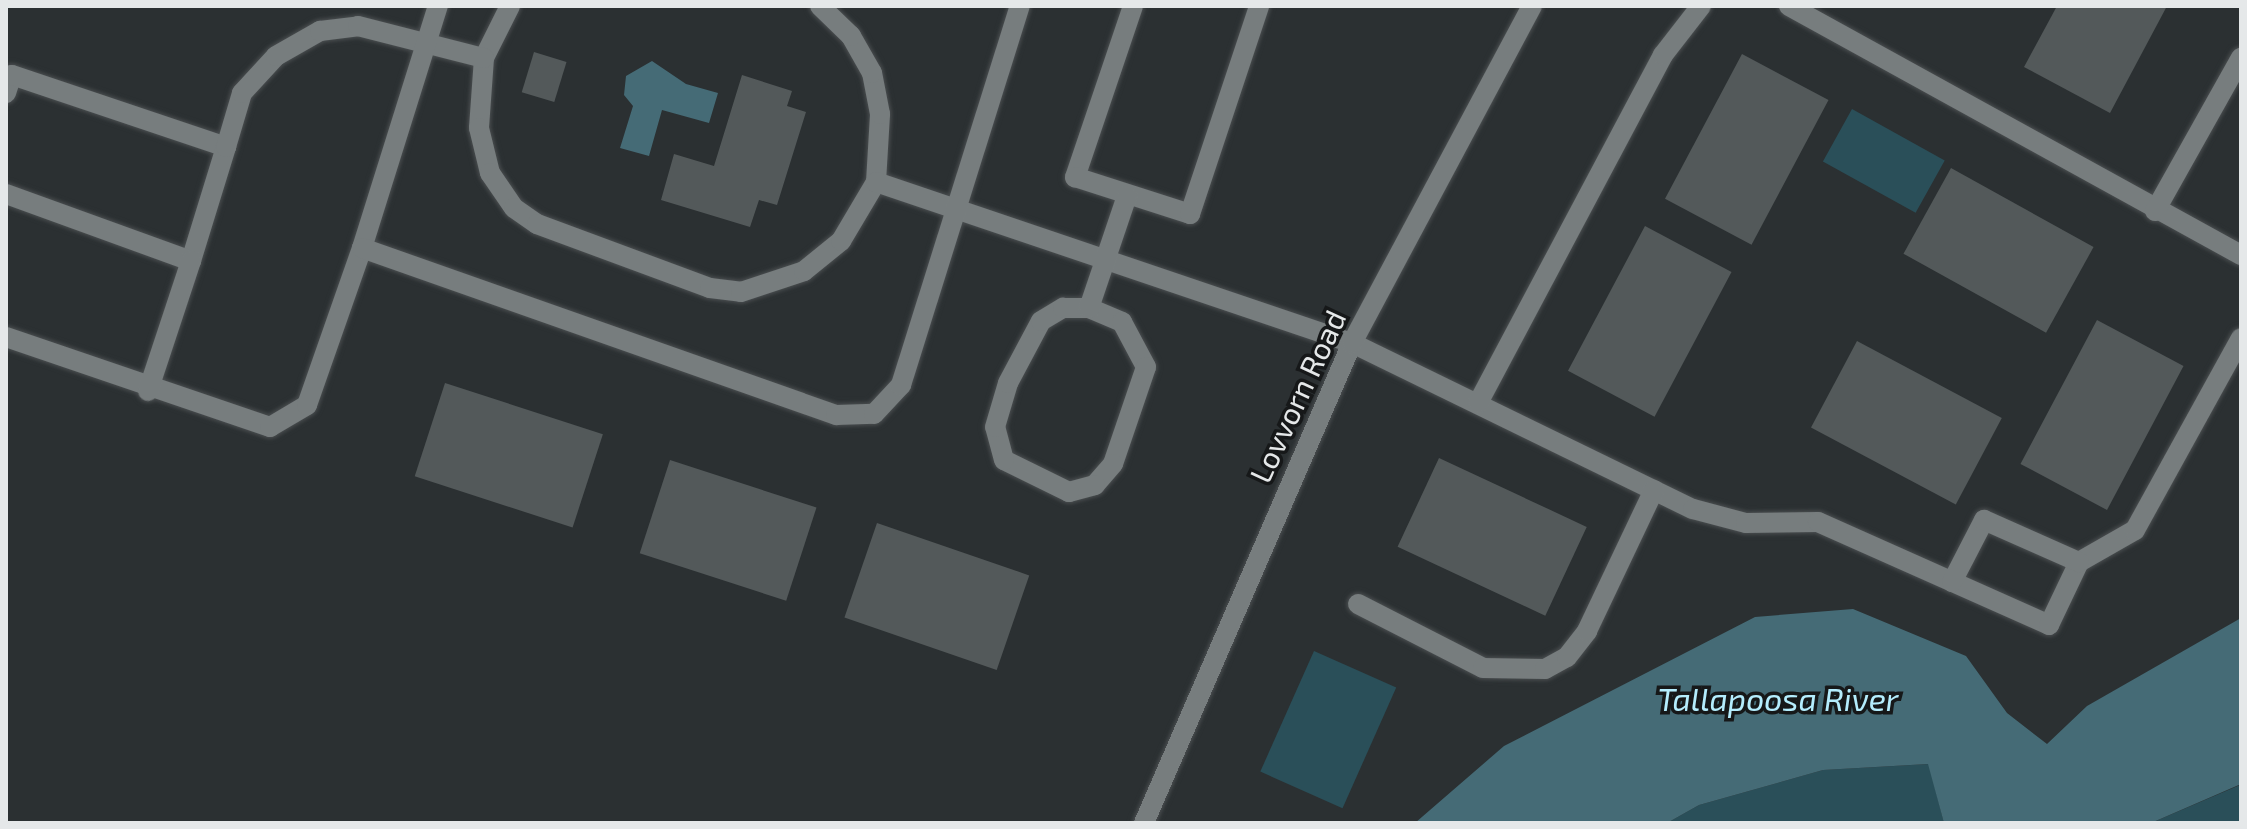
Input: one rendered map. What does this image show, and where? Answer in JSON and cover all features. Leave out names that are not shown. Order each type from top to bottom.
[{"type":"street","points":[[6,337],[148,391],[270,427],[291,421],[317,382],[438,6]]},
{"type":"street","points":[[510,6],[484,58],[479,128],[490,173],[514,208],[537,224],[710,288],[741,292],[804,271],[841,241],[876,182],[880,114],[872,73],[851,36],[820,6]]},
{"type":"street","points":[[362,248],[836,415],[874,414],[901,385],[954,208],[1020,6]]},
{"type":"street","points":[[1133,6],[1075,177],[1190,214],[1259,6]]},
{"type":"street","name":"Lovvorn Road","points":[[1144,823],[1352,343],[1532,6]]},
{"type":"street","points":[[1478,403],[1663,55],[1701,6]]},
{"type":"street","points":[[1789,6],[2155,211],[2241,255]]},
{"type":"street","points":[[148,391],[242,93],[297,41],[358,26],[425,40],[484,58]]},
{"type":"street","points":[[2155,211],[2241,58]]},
{"type":"street","points":[[6,93],[12,75],[226,147]]},
{"type":"street","points":[[876,182],[1352,343],[1654,490],[1746,523],[1818,522],[2049,625],[2079,562],[2135,530],[2241,338]]},
{"type":"street","points":[[6,194],[191,261]]},
{"type":"street","points":[[1089,308],[1127,196]]},
{"type":"street","points":[[1063,308],[1089,308],[1122,322],[1146,367],[1113,464],[1095,485],[1069,492],[1004,460],[995,427],[1008,383],[1041,321],[1063,308]]},
{"type":"street","points":[[1358,604],[1483,668],[1545,669],[1567,657],[1587,631],[1654,490]]},
{"type":"street","points":[[1952,582],[1984,520],[2079,562]]},
{"type":"shaded area","points":[[1852,109],[1945,160],[1916,213],[1823,161]]},
{"type":"shaded area","points":[[1314,651],[1396,688],[1343,808],[1260,772]]},
{"type":"shaded area","points":[[1929,764],[1944,823],[1667,823],[1699,805],[1823,770]]},
{"type":"shaded area","points":[[2240,785],[2241,823],[2151,823]]},
{"type":"water","points":[[652,61],[686,84],[718,93],[709,123],[662,110],[649,156],[620,148],[633,106],[624,95],[626,76]]},
{"type":"water","name":"Tallapoosa River","points":[[1853,609],[1966,656],[2007,713],[2047,744],[2087,706],[2241,618],[2241,784],[2151,823],[1944,823],[1928,764],[1823,770],[1699,805],[1667,823],[1415,823],[1504,746],[1755,617]]},
{"type":"building","points":[[2057,6],[2167,6],[2110,113],[2024,67]]},
{"type":"building","points":[[534,52],[567,62],[554,102],[522,92]]},
{"type":"building","points":[[1742,54],[1829,100],[1752,245],[1665,199]]},
{"type":"building","points":[[742,75],[792,91],[787,106],[806,112],[777,205],[759,200],[750,227],[661,200],[674,154],[714,166]]},
{"type":"building","points":[[1951,168],[2094,247],[2046,333],[1903,254]]},
{"type":"building","points":[[1645,226],[1732,272],[1655,417],[1568,371]]},
{"type":"building","points":[[2097,320],[2184,366],[2107,510],[2020,464]]},
{"type":"building","points":[[1857,341],[2002,418],[1956,505],[1811,428]]},
{"type":"building","points":[[445,383],[603,434],[573,528],[415,476]]},
{"type":"building","points":[[1439,458],[1587,527],[1545,616],[1398,547]]},
{"type":"building","points":[[670,460],[816,508],[786,601],[640,553]]},
{"type":"building","points":[[877,523],[1029,575],[997,670],[844,618]]}]
